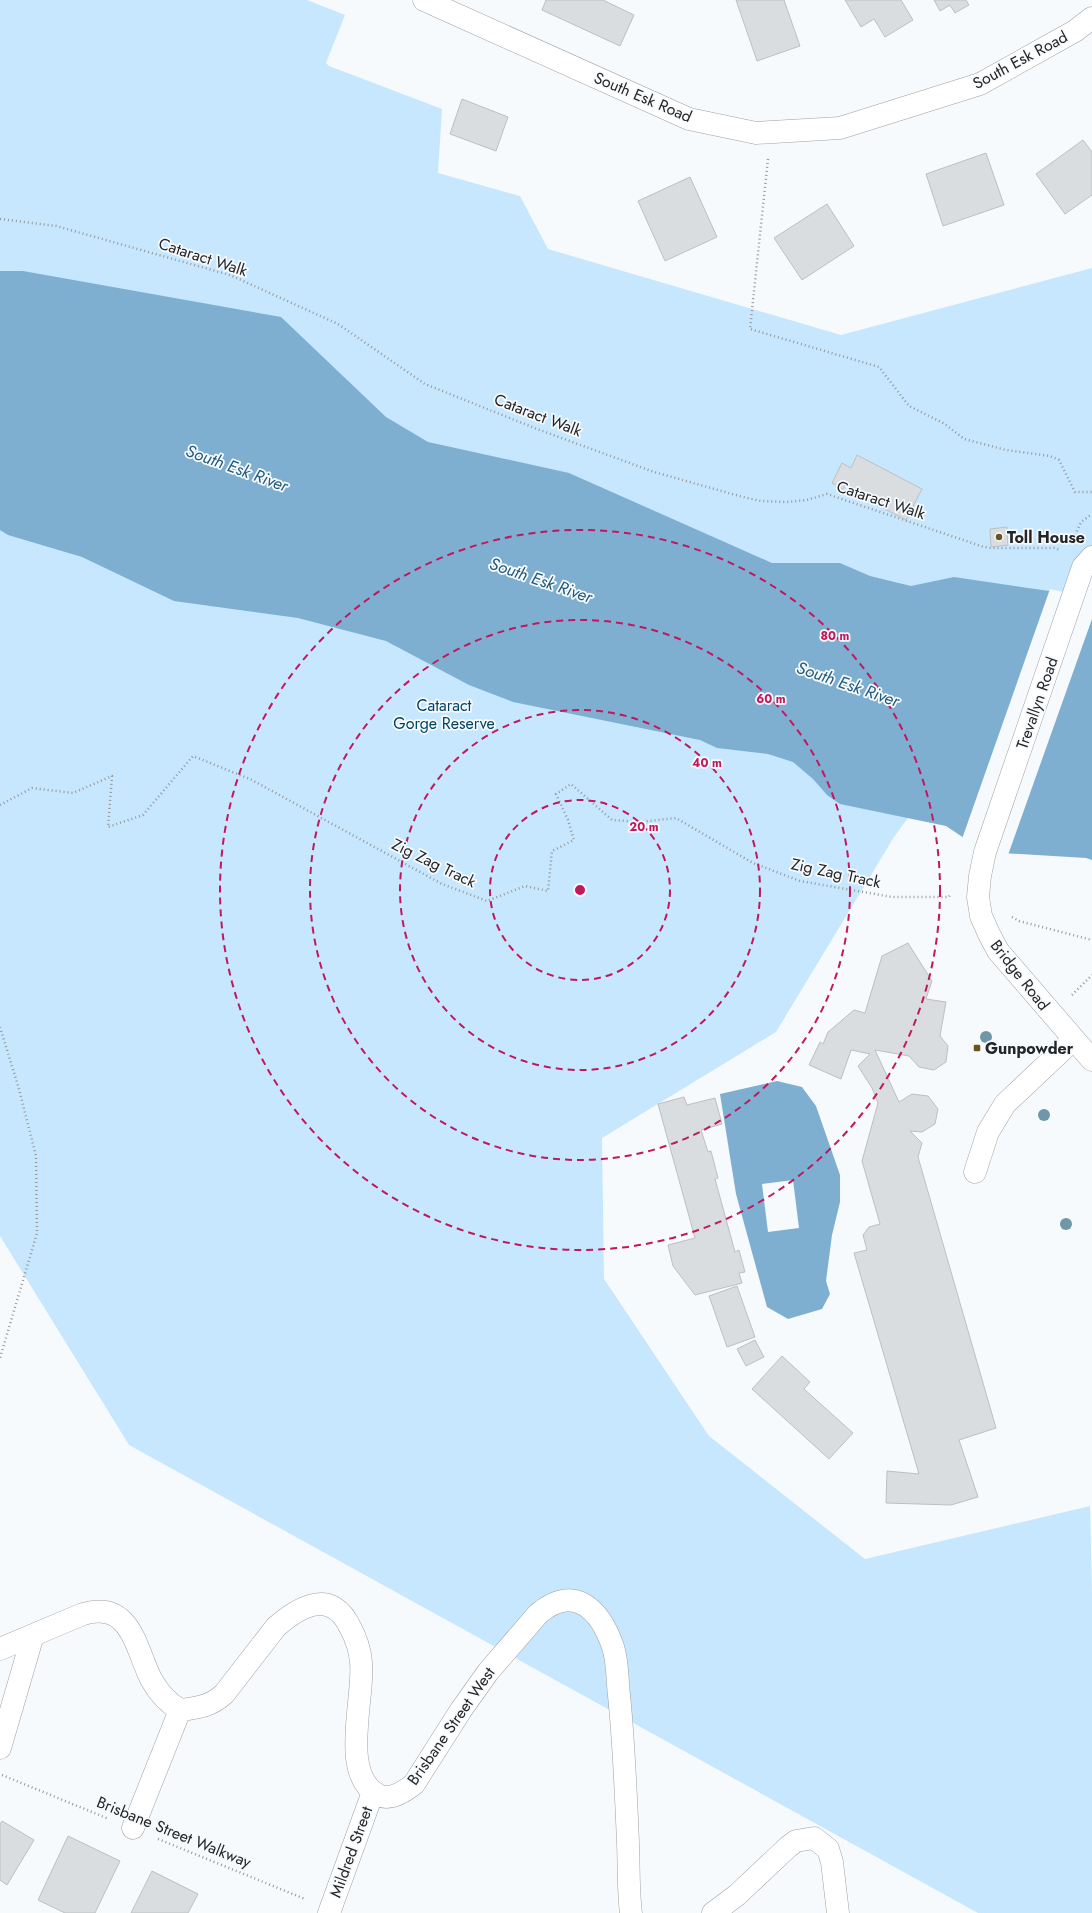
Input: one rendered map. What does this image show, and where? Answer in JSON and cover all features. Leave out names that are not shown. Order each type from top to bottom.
[{"type":"street","name":"South Esk Road","points":[[424,0],[689,119],[756,133],[840,128],[980,84],[1075,31],[1092,18]]},
{"type":"street","name":"Trevallyn Road","points":[[985,852],[1088,562]]},
{"type":"street","name":"Bridge Road","points":[[985,852],[978,896],[982,916],[989,934],[998,951],[1073,1040],[1092,1060]]},
{"type":"street","points":[[975,1172],[988,1132],[1006,1104],[1073,1040]]},
{"type":"street","name":"Brisbane Street West","points":[[372,1792],[381,1796],[389,1797],[406,1791],[414,1784],[461,1710],[488,1672],[538,1614],[548,1606],[565,1599],[574,1600],[584,1604],[594,1614],[604,1629],[612,1647],[617,1668],[623,1726],[631,1913]]},
{"type":"street","points":[[0,1649],[33,1634],[94,1611],[105,1612],[115,1616],[131,1630],[137,1640],[152,1680],[164,1697],[180,1710],[205,1707],[216,1701],[224,1694],[276,1627],[285,1619],[310,1606],[321,1603],[330,1604],[343,1614],[352,1630],[359,1648],[362,1678],[356,1749],[358,1766],[366,1785],[372,1792]]},
{"type":"street","points":[[0,1748],[33,1634]]},
{"type":"street","points":[[133,1828],[180,1710]]},
{"type":"street","name":"Mildred Street","points":[[329,1911],[372,1792]]},
{"type":"street","points":[[712,1913],[737,1895],[788,1847],[804,1838],[814,1838],[828,1849],[838,1913]]},
{"type":"path","points":[[771,132],[750,329],[879,367],[908,406],[945,424],[964,439],[1006,450],[1050,456],[1059,460],[1075,492],[1092,492]]},
{"type":"path","name":"Cataract Walk","points":[[0,219],[56,226],[230,275],[338,324],[424,384],[537,429],[654,472],[743,497],[761,500],[787,502],[807,500],[827,494],[981,546],[990,548],[1054,548],[1088,562]]},
{"type":"path","points":[[1075,536],[1082,522],[1092,514]]},
{"type":"path","name":"Zig Zag Track","points":[[0,805],[32,788],[73,793],[112,776],[108,827],[144,815],[193,756],[252,780],[442,884],[486,901],[525,886],[548,891],[552,851],[574,840],[568,820],[556,794],[571,784],[612,820],[639,822],[676,818],[753,863],[800,881],[892,897],[949,897]]},
{"type":"path","points":[[1011,916],[1019,922],[1092,940]]},
{"type":"path","points":[[1072,994],[1092,975]]},
{"type":"path","points":[[0,1027],[19,1089],[36,1156],[37,1233],[1,1348],[0,1358]]},
{"type":"path","name":"Brisbane Street Walkway","points":[[0,1774],[133,1828],[329,1911]]},
{"type":"green space","name":"Cataract Gorge Reserve","points":[[0,0],[307,0],[345,15],[326,63],[329,66],[442,109],[438,173],[520,196],[548,249],[841,335],[1092,268],[1092,567],[894,837],[776,1032],[602,1138],[604,1279],[709,1436],[865,1559],[1090,1506],[1092,1594],[1092,1913],[978,1913],[129,1445],[0,1236]]},
{"type":"water","name":"South Esk River","points":[[0,271],[23,271],[281,317],[386,417],[428,442],[569,473],[772,563],[840,563],[870,576],[911,586],[954,577],[1049,591],[1092,600],[1092,860],[1086,858],[985,852],[946,826],[840,804],[827,795],[813,779],[793,762],[768,754],[717,748],[700,740],[513,702],[469,685],[386,641],[298,618],[174,601],[82,557],[8,535],[0,530]]},
{"type":"water","points":[[777,1081],[802,1087],[816,1106],[840,1175],[840,1202],[832,1235],[826,1281],[830,1294],[822,1309],[788,1319],[767,1307],[736,1194],[720,1094]],"holes":[[[793,1180],[799,1228],[768,1232],[762,1184]]]},
{"type":"pier","points":[[1050,589],[1092,598],[1092,619],[1008,855],[992,854],[977,849],[962,839]]},
{"type":"building","points":[[546,0],[603,0],[634,15],[620,46],[542,10]]},
{"type":"building","points":[[736,0],[784,0],[800,46],[757,61]]},
{"type":"building","points":[[845,0],[901,0],[913,20],[885,37],[874,19],[861,27]]},
{"type":"building","points":[[934,0],[966,0],[969,5],[955,13],[950,5],[940,11]]},
{"type":"building","points":[[462,99],[508,117],[496,151],[450,134]]},
{"type":"building","points":[[1083,140],[1092,152],[1092,195],[1065,214],[1036,174]]},
{"type":"building","points":[[986,153],[1004,205],[943,226],[926,174]]},
{"type":"building","points":[[690,177],[717,237],[665,261],[638,201]]},
{"type":"building","points":[[827,204],[854,246],[802,280],[774,238]]},
{"type":"building","points":[[857,455],[922,489],[906,520],[866,499],[868,495],[846,484],[843,489],[832,483],[842,463],[851,468]]},
{"type":"building","name":"Toll House","points":[[1007,527],[1008,545],[991,547],[990,529]]},
{"type":"building","points":[[908,943],[932,981],[926,999],[946,1002],[940,1036],[948,1046],[946,1062],[934,1070],[919,1067],[909,1056],[875,1050],[899,1102],[912,1094],[928,1096],[938,1109],[935,1124],[922,1132],[910,1131],[922,1143],[918,1157],[996,1428],[959,1440],[978,1497],[951,1505],[886,1503],[887,1471],[919,1474],[854,1253],[867,1250],[863,1235],[869,1227],[880,1224],[862,1161],[878,1103],[872,1088],[858,1066],[870,1054],[851,1050],[841,1079],[809,1065],[820,1042],[823,1044],[828,1032],[854,1010],[865,1013],[882,956]]},
{"type":"building","points":[[684,1097],[687,1105],[715,1098],[722,1124],[701,1130],[708,1152],[711,1151],[718,1178],[715,1179],[735,1252],[739,1250],[745,1272],[739,1273],[742,1283],[695,1295],[673,1266],[668,1245],[695,1238],[658,1104]]},
{"type":"building","points":[[737,1286],[755,1337],[727,1347],[709,1296]]},
{"type":"building","points":[[755,1340],[764,1357],[746,1366],[737,1349]]},
{"type":"building","points":[[782,1356],[810,1382],[804,1389],[853,1433],[829,1459],[752,1389]]},
{"type":"building","points":[[2,1821],[34,1840],[7,1885],[0,1880],[0,1824]]},
{"type":"building","points":[[68,1836],[120,1861],[95,1913],[65,1913],[38,1900]]},
{"type":"building","points":[[152,1871],[198,1894],[188,1913],[131,1913]]},
{"type":"place","name":"Toll House","points":[[999,537]]},
{"type":"place","name":"Gunpowder","points":[[977,1048]]}]
